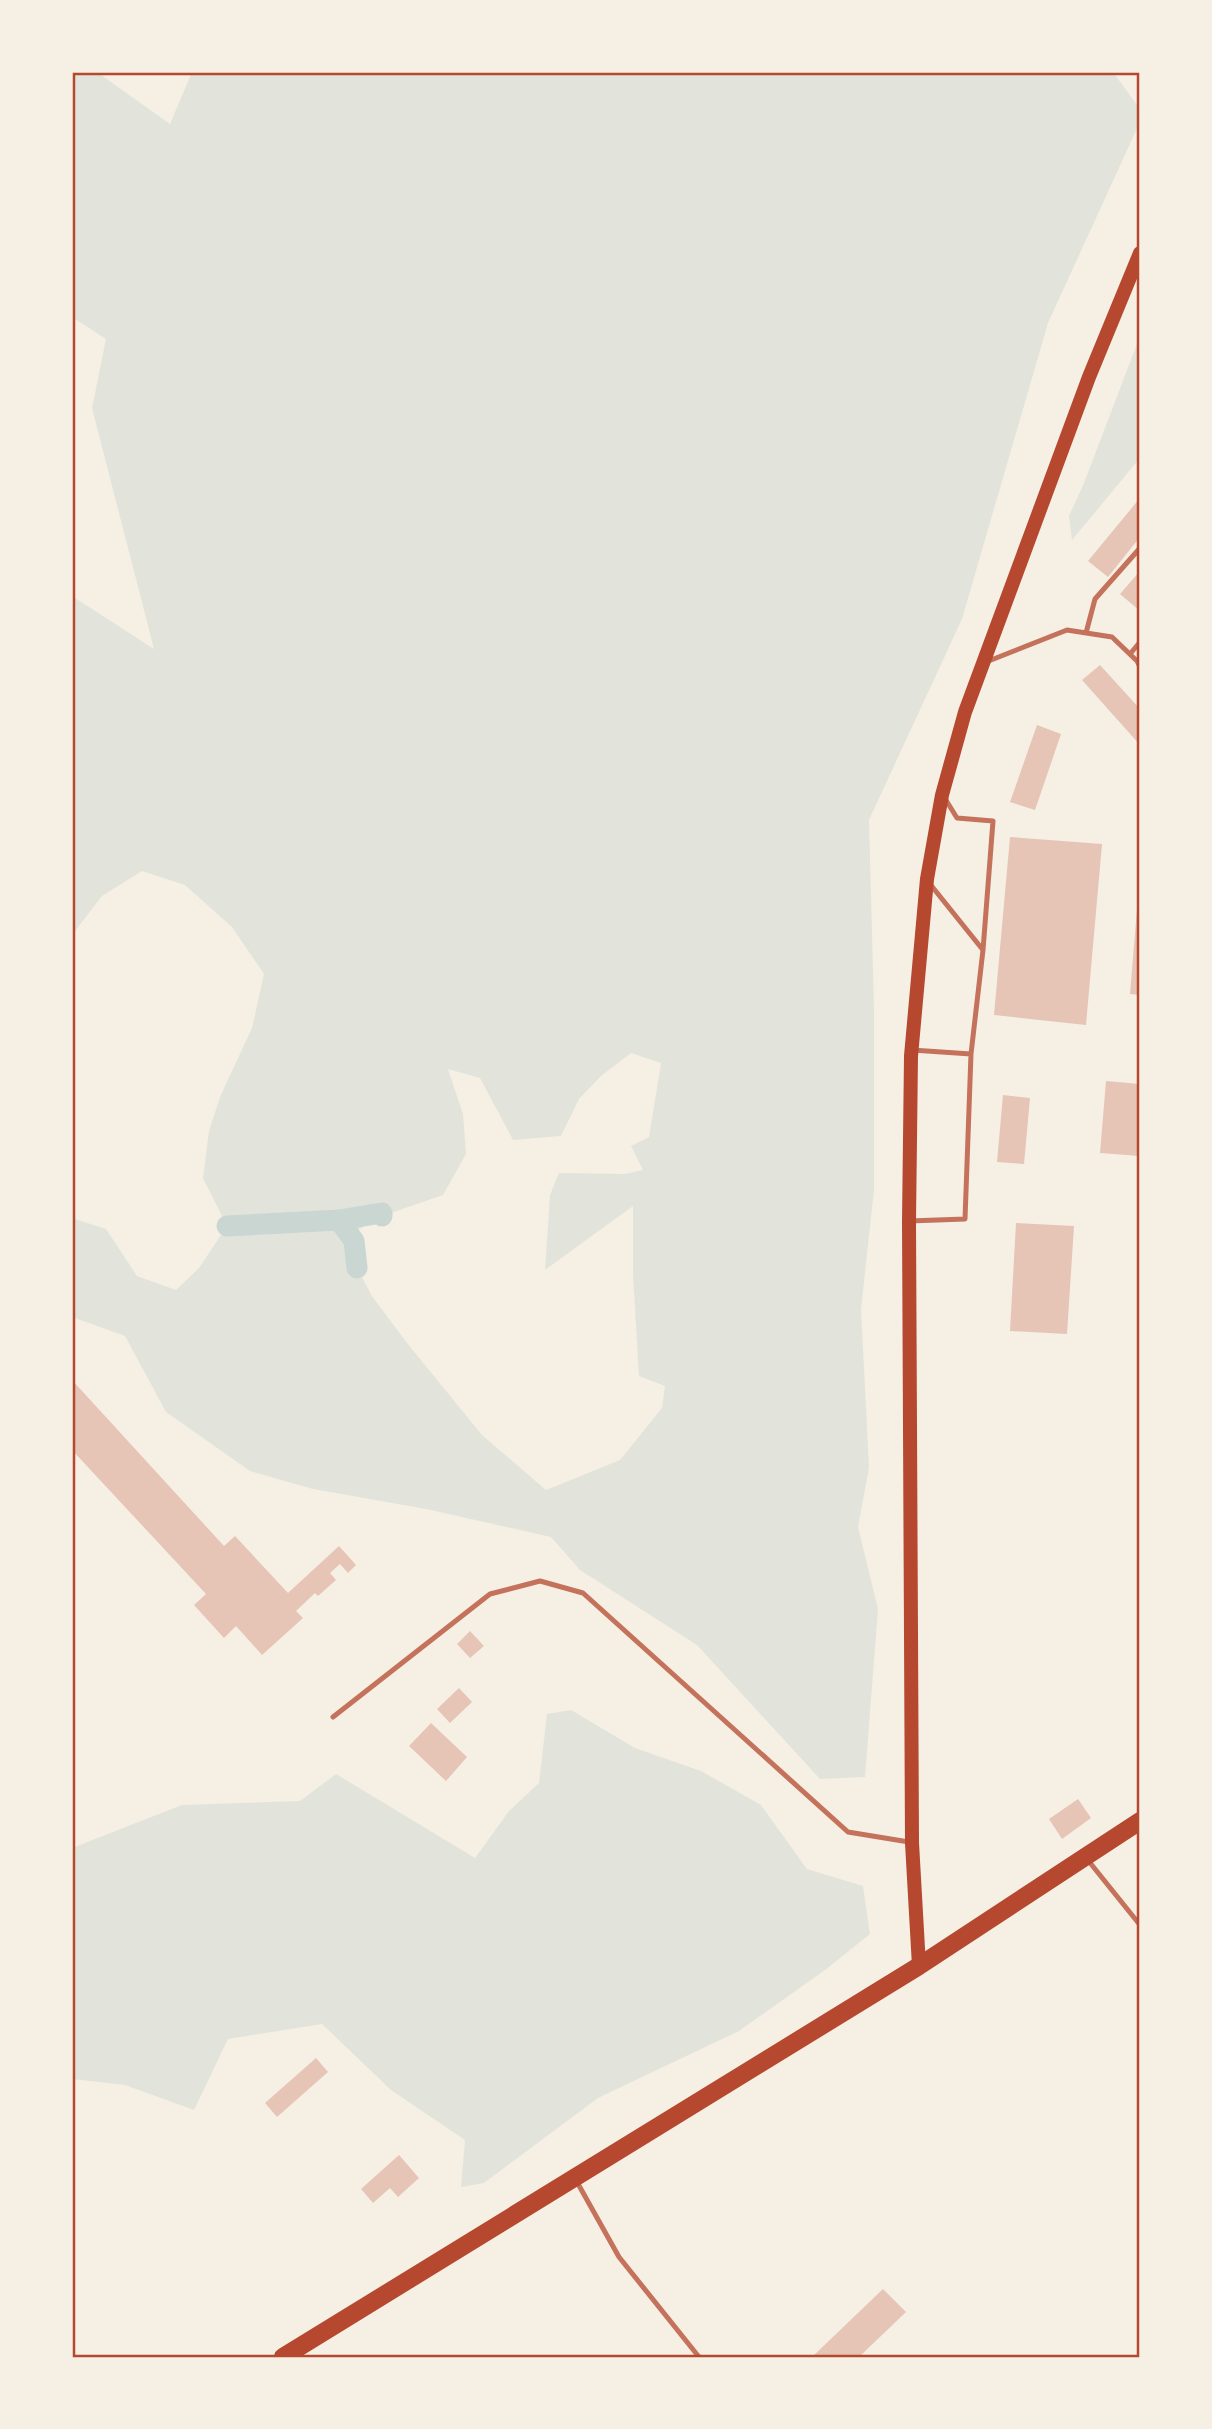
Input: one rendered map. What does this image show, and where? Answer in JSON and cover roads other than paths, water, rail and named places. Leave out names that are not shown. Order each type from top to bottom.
[{"type":"main road","points":[[919,1966],[912,1843],[909,1221],[912,1051],[927,879],[942,795],[965,712],[1089,377],[1140,253]]},
{"type":"main road","points":[[283,2357],[919,1966],[1140,1821]]},
{"type":"lane","points":[[1086,633],[1095,599],[1140,548]]},
{"type":"lane","points":[[983,663],[1067,630],[1112,636],[1140,667]]},
{"type":"lane","points":[[1130,654],[1140,642]]},
{"type":"lane","points":[[909,1221],[965,1219],[971,1054],[983,950],[993,821],[957,818],[942,795]]},
{"type":"lane","points":[[927,879],[983,950]]},
{"type":"lane","points":[[912,1051],[971,1054]]},
{"type":"lane","points":[[333,1717],[490,1594],[540,1581],[583,1593],[848,1832],[912,1843]]},
{"type":"lane","points":[[1085,1857],[1140,1925]]},
{"type":"lane","points":[[575,2179],[619,2256],[699,2357]]},
{"type":"waterway","points":[[339,1220],[382,1213],[382,1216]]},
{"type":"waterway","points":[[227,1226],[339,1220],[354,1241],[357,1268]]}]
